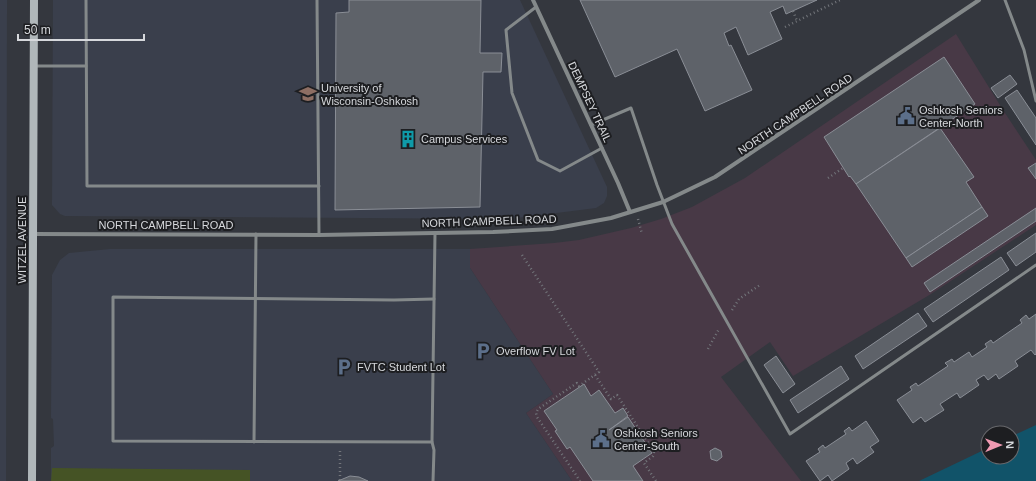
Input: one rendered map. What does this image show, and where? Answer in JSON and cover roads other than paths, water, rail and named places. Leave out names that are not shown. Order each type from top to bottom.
[{"type":"main road","name":"WITZEL AVENUE","points":[[32,481],[34,0]]},
{"type":"street","name":"DEMPSEY TRAIL","points":[[533,0],[630,212]]},
{"type":"street","name":"NORTH CAMPBELL ROAD","points":[[33,234],[319,235],[493,232],[552,229],[611,218],[663,202],[715,177],[737,164],[979,0]]},
{"type":"lane","points":[[86,0],[87,186],[319,186]]},
{"type":"lane","points":[[317,0],[319,235]]},
{"type":"lane","points":[[1005,0],[1013,16],[1024,50],[1036,101]]},
{"type":"lane","points":[[536,8],[506,30],[512,93],[538,160],[560,171],[602,148]]},
{"type":"lane","points":[[33,66],[86,66]]},
{"type":"lane","points":[[591,125],[632,108],[663,202],[672,224],[790,434],[1036,265]]},
{"type":"lane","points":[[433,481],[434,450],[432,442],[435,233]]},
{"type":"lane","points":[[254,442],[256,234]]},
{"type":"lane","points":[[432,442],[114,441],[114,297],[387,300],[434,299]]},
{"type":"water","points":[[1036,425],[1036,481],[919,481],[980,452],[980,465],[1020,465],[1020,432]]},
{"type":"place","name":"University of Wisconsin-Oshkosh","points":[[308,94]]},
{"type":"place","name":"Oshkosh Seniors Center-North","points":[[906,116]]},
{"type":"place","name":"Campus Services","points":[[408,139]]},
{"type":"place","name":"Overflow FV Lot","points":[[483,351]]},
{"type":"place","name":"FVTC Student Lot","points":[[344,367]]},
{"type":"place","name":"Oshkosh Seniors Center-South","points":[[601,439]]}]
